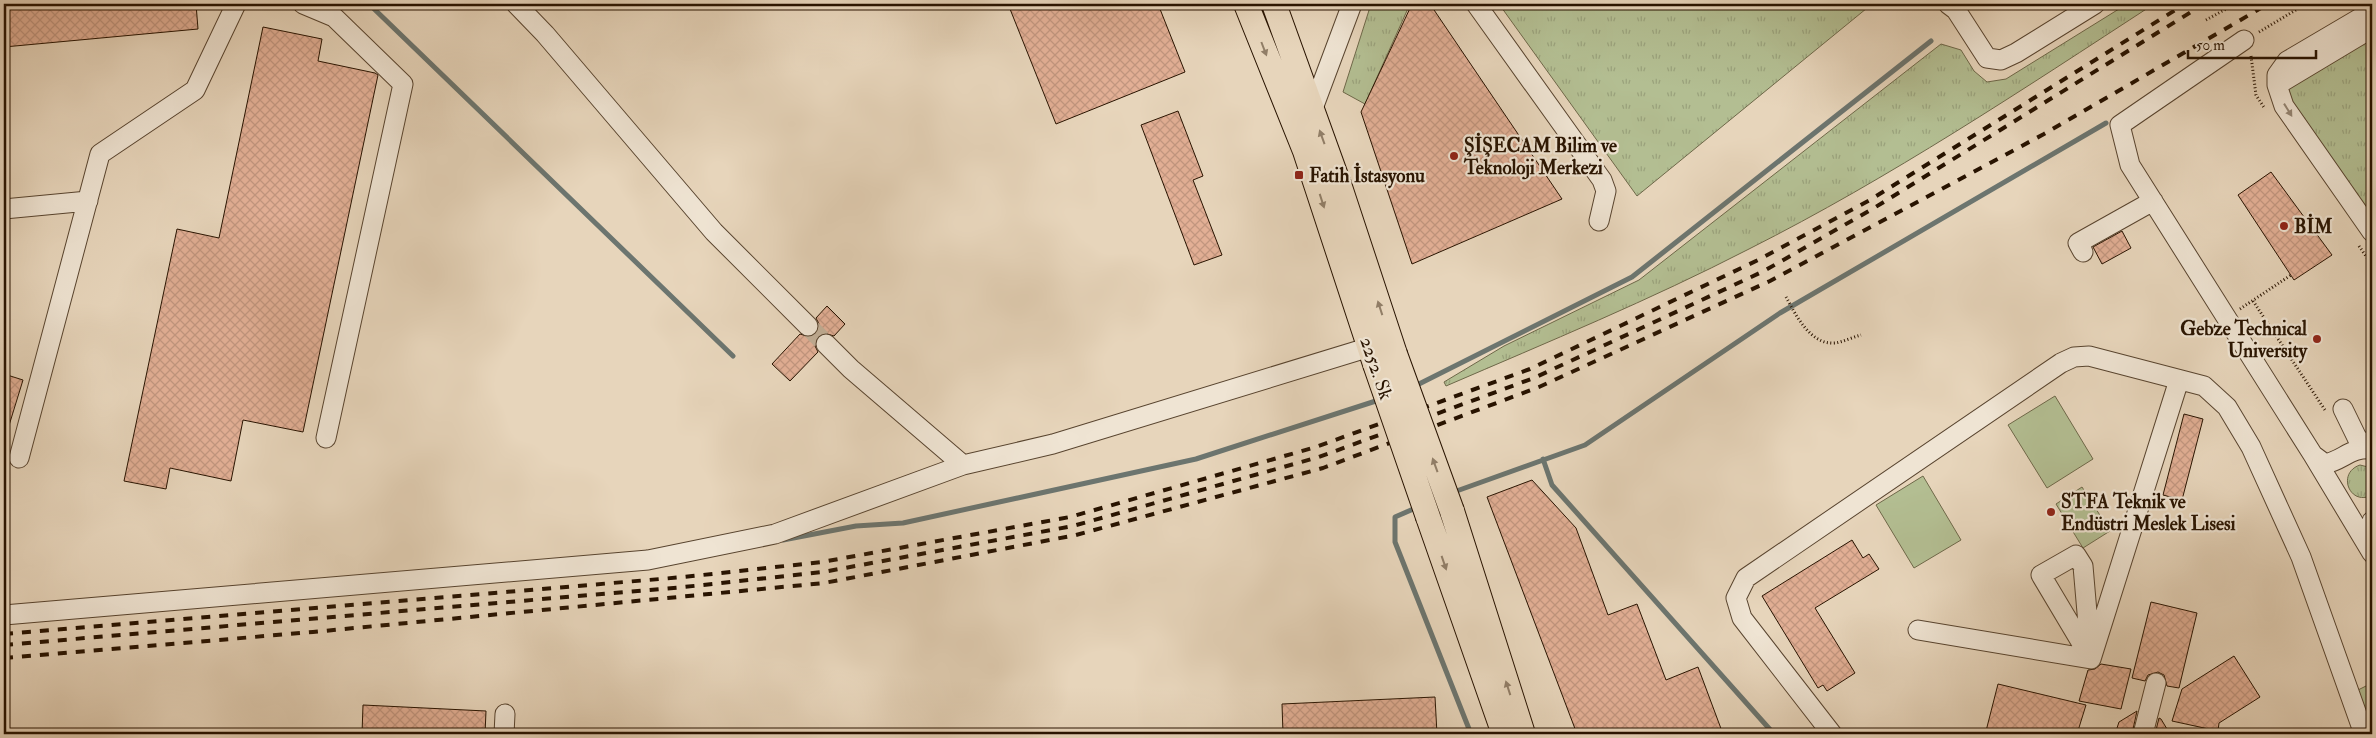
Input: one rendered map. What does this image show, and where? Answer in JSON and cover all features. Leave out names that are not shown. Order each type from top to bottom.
[{"type":"main road","name":"2252. Sk","points":[[1246,4],[1383,351],[1452,511],[1523,734]]},
{"type":"main road","name":"2252. Sk","points":[[1274,4],[1340,187],[1428,517],[1504,734]]},
{"type":"street","points":[[19,458],[100,154],[195,90],[236,4]]},
{"type":"street","points":[[303,4],[334,17],[403,84],[326,438]]},
{"type":"street","points":[[516,4],[545,34],[714,232],[808,326]]},
{"type":"street","points":[[1312,111],[1352,4]]},
{"type":"street","points":[[1476,4],[1602,180],[1606,191],[1599,220]]},
{"type":"street","points":[[1948,4],[1956,10],[1987,58],[2001,60],[2016,53],[2095,4]]},
{"type":"street","points":[[2372,11],[2287,62],[2277,75],[2284,106],[2372,232]]},
{"type":"street","points":[[2278,85],[2372,28]]},
{"type":"street","points":[[2244,40],[2120,125],[2130,165],[2372,552]]},
{"type":"street","points":[[4,209],[88,201]]},
{"type":"street","points":[[2083,252],[2078,243],[2153,201]]},
{"type":"street","points":[[826,344],[851,369],[963,465]]},
{"type":"street","points":[[4,615],[648,560],[775,534],[963,465],[1053,444],[1383,351]]},
{"type":"street","points":[[1832,734],[1742,618],[1736,598],[1746,578],[2061,363],[2074,357],[2089,356],[2204,386],[2227,407],[2251,447],[2301,557],[2364,734]]},
{"type":"street","points":[[2091,659],[2179,380]]},
{"type":"street","points":[[2313,455],[2325,464],[2333,462],[2352,450],[2369,445],[2335,411]]},
{"type":"street","points":[[2372,521],[2370,536],[2372,546]]},
{"type":"street","points":[[2076,555],[2083,566],[2091,659],[2041,575],[2076,555]]},
{"type":"street","points":[[1918,630],[2091,659]]},
{"type":"street","points":[[2143,734],[2156,683]]},
{"type":"street","points":[[504,734],[505,714]]},
{"type":"path","points":[[2206,20],[2235,4]]},
{"type":"path","points":[[2265,28],[2304,4]]},
{"type":"path","points":[[2226,317],[2291,275]]},
{"type":"path","points":[[1786,297],[1808,332],[1820,339],[1834,343],[1861,335]]},
{"type":"path","points":[[2253,301],[2335,411]]},
{"type":"green space","points":[[1371,4],[1410,4],[1365,104],[1343,92]]},
{"type":"green space","points":[[1499,4],[1872,4],[1637,196]]},
{"type":"green space","points":[[2127,4],[2154,4],[1955,132],[1853,193],[1712,268],[1599,320],[1446,386],[1444,382],[1504,346],[1639,280],[1941,44],[1961,50],[1974,71],[1987,82],[2006,79]]},
{"type":"green space","points":[[2372,22],[2372,218],[2284,92]]},
{"type":"green space","points":[[2055,396],[2093,459],[2047,488],[2008,425]]},
{"type":"green space","points":[[2360,465],[2372,468],[2372,495],[2357,496],[2349,488],[2347,481],[2349,475],[2353,469]]},
{"type":"green space","points":[[1923,476],[1961,540],[1914,568],[1876,505]]},
{"type":"green space","points":[[2082,487],[2110,531],[2083,548],[2056,504]]},
{"type":"green space","points":[[2372,683],[2372,730],[2354,692]]},
{"type":"building","points":[[4,4],[196,4],[198,29],[4,47]]},
{"type":"building","points":[[1008,4],[1158,4],[1185,72],[1056,124]]},
{"type":"building","name":"ŞİŞECAM Bilim ve Teknoloji Merkezi","points":[[1412,4],[1430,4],[1562,199],[1412,264],[1361,112]]},
{"type":"building","points":[[263,27],[322,39],[318,61],[378,75],[303,432],[243,420],[231,481],[170,468],[166,489],[124,481],[177,229],[219,238]]},
{"type":"building","points":[[1178,111],[1203,176],[1193,180],[1222,255],[1194,265],[1141,125]]},
{"type":"building","points":[[2271,172],[2332,255],[2294,280],[2238,195]]},
{"type":"building","points":[[2122,231],[2131,248],[2102,264],[2093,247]]},
{"type":"building","points":[[827,306],[845,324],[834,336],[824,333],[818,336],[815,346],[818,352],[790,381],[772,364],[800,334],[810,337],[816,334],[819,324],[816,318]]},
{"type":"building","points":[[4,374],[23,380],[7,432],[4,431]]},
{"type":"building","points":[[2184,414],[2203,419],[2182,500],[2163,495]]},
{"type":"building","points":[[1532,480],[1576,528],[1608,615],[1637,604],[1666,680],[1698,667],[1723,734],[1577,734],[1487,497]]},
{"type":"building","points":[[1852,540],[1863,558],[1869,554],[1879,569],[1815,608],[1855,673],[1827,691],[1823,685],[1818,688],[1762,596]]},
{"type":"building","points":[[2151,602],[2197,613],[2179,688],[2167,686],[2164,675],[2158,672],[2148,675],[2145,681],[2132,678]]},
{"type":"building","points":[[2234,656],[2260,697],[2219,723],[2218,731],[2172,721],[2182,689]]},
{"type":"building","points":[[2101,664],[2131,669],[2121,709],[2079,701],[2088,670],[2095,669]]},
{"type":"building","points":[[1998,684],[2086,705],[2077,734],[1999,734],[1986,731]]},
{"type":"building","points":[[1435,697],[1437,734],[1283,734],[1282,704]]},
{"type":"building","points":[[363,705],[486,711],[485,734],[362,734]]},
{"type":"building","points":[[2137,711],[2132,734],[2115,734],[2119,722]]},
{"type":"building","points":[[2159,718],[2161,719],[2170,734],[2155,734]]},
{"type":"waterway","points":[[369,4],[733,356]]},
{"type":"waterway","points":[[1413,387],[1632,277],[1931,41]]},
{"type":"waterway","points":[[1451,493],[1585,445],[1780,313],[2106,123]]},
{"type":"waterway","points":[[783,540],[856,526],[903,523],[1196,459],[1382,399]]},
{"type":"waterway","points":[[1543,459],[1552,485],[1774,734]]},
{"type":"waterway","points":[[1418,507],[1395,517],[1395,542],[1471,734]]},
{"type":"tunnel","points":[[808,326],[826,344]]},
{"type":"railway","points":[[4,634],[684,577],[822,562],[1070,517],[1316,447],[1530,369],[1758,260],[1870,200],[2185,4]]},
{"type":"railway","points":[[4,645],[684,587],[823,572],[1073,526],[1319,457],[1534,378],[1764,271],[1874,208],[2204,4]]},
{"type":"railway","points":[[4,658],[313,632],[824,583],[1076,535],[1323,468],[1539,387],[1770,281],[2044,134],[2268,4]]},
{"type":"place","name":"ŞİŞECAM Bilim ve Teknoloji Merkezi","points":[[1454,156]]},
{"type":"place","name":"Fatih İstasyonu","points":[[1299,175]]},
{"type":"place","name":"BİM","points":[[2284,226]]},
{"type":"place","name":"Gebze Technical University","points":[[2317,339]]},
{"type":"place","name":"STFA Teknik ve Endüstri Meslek Lisesi","points":[[2051,512]]}]
